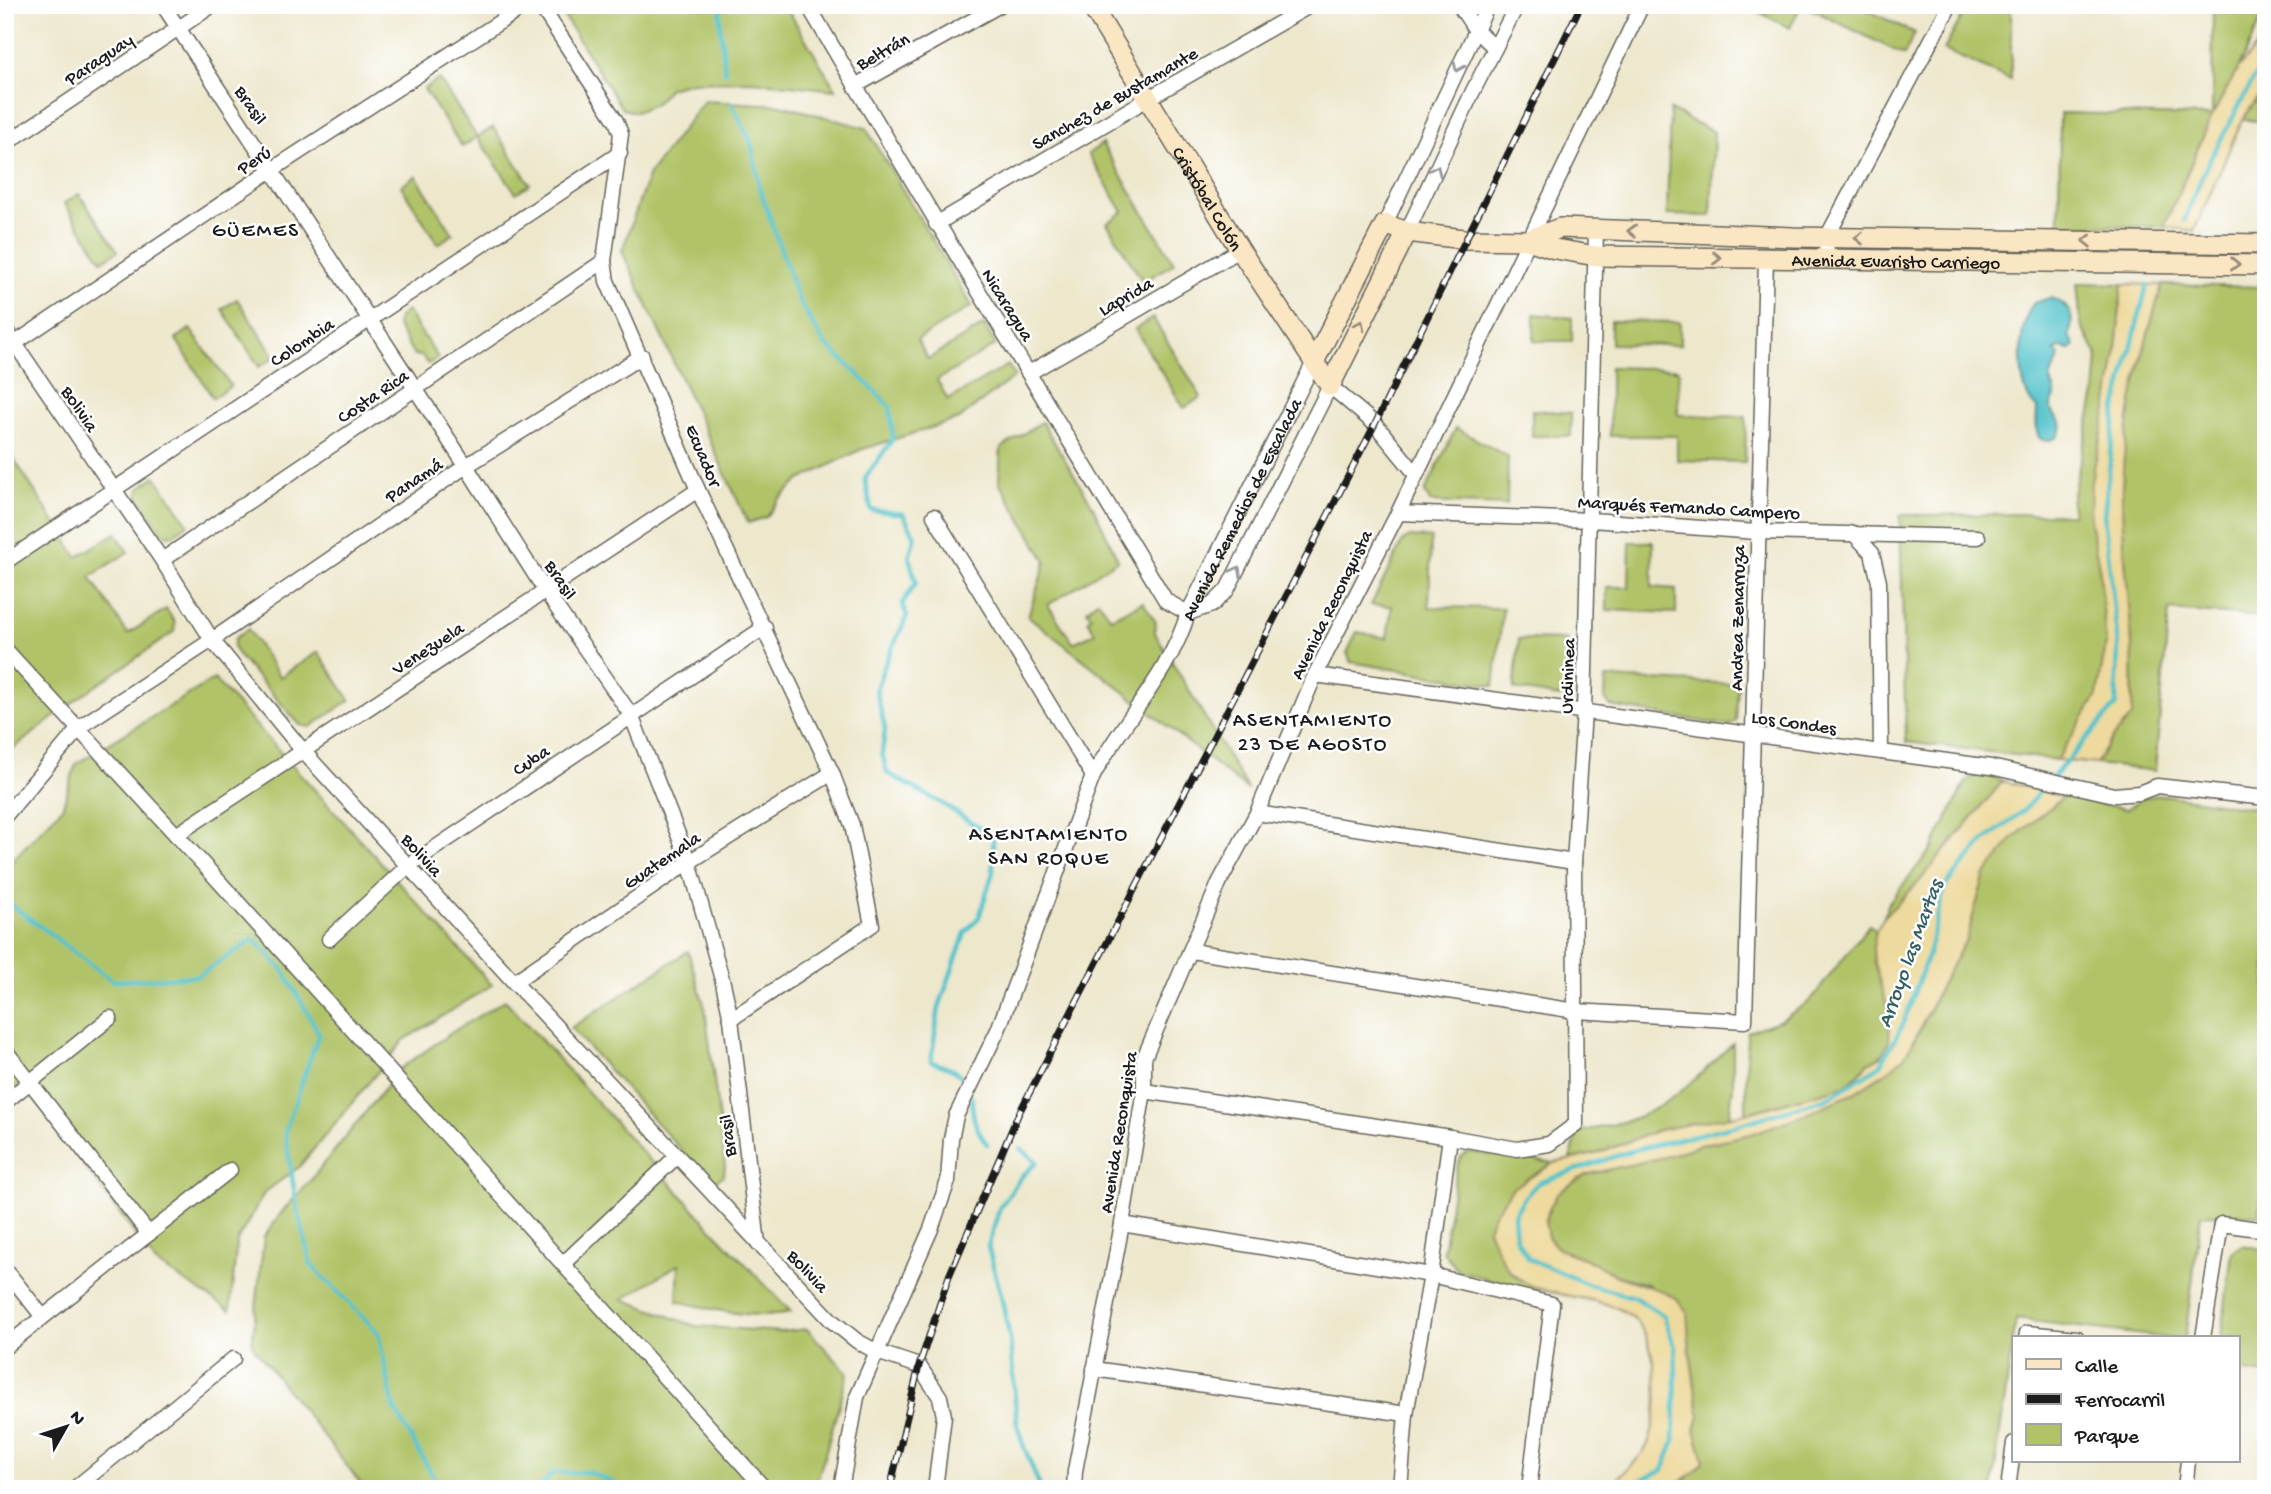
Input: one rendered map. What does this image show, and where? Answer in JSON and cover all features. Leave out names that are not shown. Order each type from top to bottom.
[{"type":"street","name":"Brasil","points":[[163,5],[370,318],[546,592],[631,715],[689,862],[723,983],[731,1019],[758,1244]]},
{"type":"street","name":"Paraguay","points":[[5,144],[213,5]]},
{"type":"street","name":"Perú","points":[[10,347],[272,169],[526,5]]},
{"type":"street","name":"Ecuador","points":[[540,5],[616,121],[621,134],[604,261],[607,281],[642,356],[698,490],[832,773],[852,825],[872,925],[731,1019]]},
{"type":"street","name":"Nicaragua","points":[[808,5],[855,86],[871,108],[936,224],[1166,601],[1188,613]]},
{"type":"street","name":"Beltrán","points":[[855,86],[1000,5]]},
{"type":"street","name":"Cristóbal Colón","points":[[1091,5],[1240,250],[1330,386]]},
{"type":"street","name":"Sanchez de Bustamante","points":[[936,224],[1292,10],[1311,5]]},
{"type":"street","points":[[1459,5],[1475,30],[1495,48]]},
{"type":"street","name":"Avenida Remedios de Escalada","points":[[1188,613],[1385,224],[1488,5]]},
{"type":"street","name":"Avenida Remedios de Escalada","points":[[1188,613],[1212,605],[1227,590],[1407,232],[1517,5]]},
{"type":"street","name":"Avenida Reconquista","points":[[1074,1489],[1075,1471],[1122,1224],[1144,1091],[1144,1058],[1220,881],[1257,813],[1315,675],[1398,513],[1642,5]]},
{"type":"street","points":[[1826,260],[1827,237],[1950,5]]},
{"type":"street","name":"Colombia","points":[[5,562],[620,153]]},
{"type":"street","name":"Avenida Evaristo Carriego","points":[[1385,224],[1407,232],[1464,239],[1528,240],[1555,249],[1596,256],[2266,264]]},
{"type":"street","name":"Avenida Evaristo Carriego","points":[[1528,240],[1560,229],[1827,237],[2266,244]]},
{"type":"street","name":"Urdininea","points":[[1450,1137],[1517,1149],[1549,1144],[1576,1124],[1574,862],[1584,712],[1591,520],[1596,230]]},
{"type":"street","name":"Laprida","points":[[1029,373],[1240,250]]},
{"type":"street","name":"Andrea Zenarruza","points":[[1576,1011],[1745,1021],[1766,259]]},
{"type":"street","name":"Costa Rica","points":[[162,560],[604,261]]},
{"type":"street","name":"Bolivia","points":[[5,329],[10,347],[162,560],[212,640],[303,751],[676,1157],[832,1321],[877,1352],[919,1366],[940,1397],[944,1416],[935,1489]]},
{"type":"street","name":"Panamá","points":[[5,816],[79,729],[466,466],[642,356]]},
{"type":"street","points":[[1330,386],[1375,424],[1416,474]]},
{"type":"street","name":"Venezuela","points":[[176,835],[698,490]]},
{"type":"street","name":"Marqués Fernando Campero","points":[[1398,513],[1591,520],[1757,532],[1978,537]]},
{"type":"street","points":[[934,516],[1093,776]]},
{"type":"street","points":[[1853,533],[1872,553],[1879,582],[1881,752]]},
{"type":"street","points":[[841,1489],[857,1397],[931,1228],[948,1181],[951,1139],[956,1116],[998,1030],[1093,776],[1105,753],[1151,687],[1183,631],[1188,613]]},
{"type":"street","name":"Cuba","points":[[329,939],[408,866],[765,627]]},
{"type":"street","points":[[5,649],[765,1489]]},
{"type":"street","name":"Los Condes","points":[[1315,675],[1991,767],[2114,795],[2139,793],[2157,786],[2266,798]]},
{"type":"street","name":"Guatemala","points":[[514,982],[689,862],[832,773]]},
{"type":"street","points":[[1257,813],[1574,862]]},
{"type":"street","points":[[1191,951],[1576,1011]]},
{"type":"street","points":[[5,1102],[110,1018]]},
{"type":"street","points":[[5,1050],[149,1234]]},
{"type":"street","points":[[1144,1091],[1450,1137],[1431,1275],[1406,1414],[1400,1489]]},
{"type":"street","points":[[567,1260],[676,1157]]},
{"type":"street","points":[[5,1347],[230,1170]]},
{"type":"street","points":[[1122,1224],[1431,1275],[1552,1304],[1529,1489]]},
{"type":"street","points":[[2203,1336],[2221,1224],[2266,1230]]},
{"type":"street","points":[[5,1269],[43,1317]]},
{"type":"street","points":[[74,1489],[233,1359]]},
{"type":"street","points":[[1094,1369],[1406,1414]]},
{"type":"street","points":[[2008,1489],[2012,1458]]},
{"type":"street","points":[[2185,1489],[2188,1462]]},
{"type":"green space","points":[[557,5],[785,5],[836,90],[752,81],[692,82],[669,88],[655,104],[636,112],[622,109]]},
{"type":"green space","points":[[1745,5],[1801,5],[1790,28]]},
{"type":"green space","points":[[1803,5],[1857,5],[1915,33],[1904,55]]},
{"type":"green space","points":[[1968,5],[2011,5],[2011,80],[1944,50]]},
{"type":"green space","points":[[2213,7],[2264,8],[2264,14],[2238,69],[2212,116]]},
{"type":"green space","points":[[439,79],[477,137],[462,147],[424,89]]},
{"type":"green space","points":[[2266,86],[2266,121],[2242,120]]},
{"type":"green space","points":[[704,101],[781,105],[866,128],[972,306],[917,340],[928,359],[984,325],[996,345],[937,380],[948,400],[1008,365],[1015,376],[959,419],[860,450],[800,480],[779,499],[767,517],[748,523],[622,251],[649,174]]},
{"type":"green space","points":[[1670,110],[1714,132],[1711,216],[1667,215]]},
{"type":"green space","points":[[2060,113],[2212,116],[2164,227],[2059,225]]},
{"type":"green space","points":[[493,127],[530,184],[516,193],[477,137]]},
{"type":"green space","points":[[1102,144],[1174,263],[1143,282],[1107,223],[1123,212],[1088,154]]},
{"type":"green space","points":[[416,176],[453,234],[438,244],[401,186]]},
{"type":"green space","points":[[79,194],[118,251],[102,261],[64,203]]},
{"type":"green space","points":[[2077,283],[2122,284],[2116,354],[2090,521],[2100,572],[2106,644],[2097,696],[2057,760],[1906,742],[1900,515],[2073,514],[2071,503],[2095,394],[2098,357],[2081,325]]},
{"type":"green space","points":[[2162,285],[2266,287],[2266,617],[2169,610],[2155,771],[2096,764],[2113,737],[2132,716],[2132,646],[2122,507],[2123,461],[2135,385]]},
{"type":"green space","points":[[237,299],[275,357],[259,367],[222,309]]},
{"type":"green space","points":[[407,311],[438,358],[428,364],[422,356],[414,355],[397,326],[399,317]]},
{"type":"green space","points":[[1534,314],[1572,318],[1572,341],[1534,341]]},
{"type":"green space","points":[[1153,318],[1201,397],[1184,408],[1135,329]]},
{"type":"green space","points":[[1611,321],[1680,322],[1680,345],[1611,344]]},
{"type":"green space","points":[[190,329],[231,386],[213,398],[176,339]]},
{"type":"green space","points":[[1610,367],[1679,369],[1678,415],[1746,417],[1745,462],[1677,460],[1677,436],[1610,436]]},
{"type":"green space","points":[[1532,410],[1571,413],[1571,436],[1532,436]]},
{"type":"green space","points":[[1042,422],[1093,506],[1118,560],[1048,605],[1073,643],[1095,633],[1087,620],[1091,617],[1087,610],[1098,600],[1111,618],[1143,602],[1155,621],[1155,633],[1248,790],[1028,616],[1046,561],[999,482],[1001,448]]},
{"type":"green space","points":[[1456,428],[1508,457],[1507,505],[1430,502],[1425,492]]},
{"type":"green space","points":[[5,445],[77,557],[116,533],[128,552],[90,577],[128,634],[166,609],[175,623],[174,632],[84,694],[5,755]]},
{"type":"green space","points":[[155,476],[188,524],[173,535],[163,534],[138,497],[140,488]]},
{"type":"green space","points":[[1410,537],[1431,538],[1429,607],[1503,608],[1494,686],[1351,662],[1347,653],[1357,632],[1387,638],[1392,606],[1371,605],[1403,541]]},
{"type":"green space","points":[[1630,542],[1653,542],[1652,587],[1676,589],[1676,613],[1607,610],[1607,587],[1629,587]]},
{"type":"green space","points":[[248,629],[280,677],[318,652],[350,700],[310,727],[300,725],[233,647],[235,638]]},
{"type":"green space","points":[[1519,639],[1568,640],[1567,691],[1559,697],[1514,689]]},
{"type":"green space","points":[[1606,678],[1738,684],[1736,721],[1729,726],[1610,706],[1605,699]]},
{"type":"green space","points":[[214,679],[492,985],[404,1040],[299,1167],[265,1192],[237,1241],[230,1310],[156,1263],[23,1082],[5,1098],[5,868],[62,808],[76,764]]},
{"type":"green space","points":[[1986,774],[2003,781],[1918,883],[1884,917],[1887,905],[1932,848],[1966,782],[1972,777]]},
{"type":"green space","points":[[2163,795],[2266,810],[2266,1163],[2259,1215],[2201,1214],[2185,1336],[2152,1336],[2016,1319],[1992,1489],[1659,1489],[1682,1483],[1704,1461],[1695,1430],[1699,1415],[1688,1337],[1648,1284],[1617,1276],[1588,1260],[1558,1249],[1548,1237],[1545,1222],[1558,1193],[1585,1175],[1751,1134],[1851,1094],[1879,1077],[1904,1057],[1920,1030],[1966,940],[1984,877],[2013,838],[2063,797],[2126,809],[2146,797]]},
{"type":"green space","points":[[1869,925],[1876,931],[1874,960],[1891,1021],[1889,1044],[1883,1054],[1845,1086],[1746,1113],[1747,1032],[1781,1020],[1810,1001]]},
{"type":"green space","points":[[688,951],[705,1008],[725,1166],[724,1175],[717,1180],[707,1179],[571,1028]]},
{"type":"green space","points":[[505,1000],[710,1227],[791,1312],[748,1314],[719,1311],[677,1301],[679,1264],[623,1299],[695,1326],[781,1332],[807,1329],[848,1373],[815,1489],[365,1489],[252,1345],[264,1237],[282,1212],[401,1068]]},
{"type":"green space","points":[[1733,1043],[1733,1087],[1729,1117],[1659,1130],[1596,1154],[1570,1159],[1578,1132],[1626,1121],[1661,1106],[1687,1087]]},
{"type":"green space","points":[[1468,1152],[1554,1163],[1526,1179],[1488,1229],[1510,1271],[1537,1287],[1528,1291],[1457,1270],[1443,1251],[1457,1167],[1461,1157]]},
{"type":"green space","points":[[2242,1245],[2266,1250],[2266,1375],[2240,1371],[2240,1336],[2221,1336],[2232,1252]]},
{"type":"sand","points":[[2266,28],[2266,86],[2242,120],[2194,231],[2164,227],[2212,116],[2238,69],[2257,46]]},
{"type":"sand","points":[[2122,284],[2162,285],[2135,385],[2123,461],[2122,507],[2132,647],[2132,716],[2113,737],[2096,764],[2057,760],[2097,696],[2106,644],[2100,572],[2090,521],[2091,481],[2116,354]]},
{"type":"sand","points":[[2003,781],[2063,797],[2013,838],[1984,877],[1966,940],[1904,1057],[1852,1094],[1806,1114],[1751,1134],[1585,1175],[1558,1193],[1550,1207],[1545,1222],[1548,1237],[1558,1249],[1588,1260],[1617,1276],[1662,1291],[1677,1299],[1687,1312],[1699,1415],[1695,1430],[1704,1461],[1694,1472],[1673,1484],[1648,1489],[1607,1489],[1639,1457],[1652,1432],[1657,1394],[1656,1374],[1646,1337],[1637,1322],[1625,1312],[1596,1301],[1550,1292],[1522,1281],[1500,1257],[1488,1229],[1494,1214],[1513,1188],[1554,1163],[1596,1154],[1659,1130],[1756,1111],[1845,1086],[1858,1076],[1868,1063],[1882,1056],[1889,1041],[1890,1025],[1874,963],[1876,931],[1884,917],[1918,883]]},
{"type":"water","points":[[2050,298],[2062,303],[2069,312],[2072,322],[2069,335],[2075,345],[2069,350],[2062,347],[2054,351],[2060,356],[2050,377],[2055,395],[2051,410],[2062,426],[2057,437],[2043,440],[2037,433],[2037,408],[2025,388],[2021,357],[2028,312],[2034,303]]},
{"type":"waterway","points":[[721,5],[720,24],[725,72]]},
{"type":"waterway","name":"Arroyo las Martas","points":[[2184,221],[2206,167],[2266,56]]},
{"type":"waterway","points":[[732,104],[751,142],[760,189],[798,299],[824,343],[890,407],[893,439],[865,478],[871,510],[903,514],[915,536],[909,557],[916,583],[902,604],[907,616],[876,689],[885,729],[882,753],[887,773],[943,804],[993,837],[993,872],[979,917],[965,933],[939,1007],[931,1061],[953,1070],[969,1082]]},
{"type":"waterway","name":"Arroyo las Martas","points":[[2053,777],[2116,705],[2118,646],[2104,515],[2116,408],[2147,285]]},
{"type":"waterway","name":"Arroyo las Martas","points":[[1622,1489],[1663,1470],[1674,1442],[1675,1348],[1664,1316],[1634,1297],[1590,1285],[1529,1259],[1516,1239],[1514,1215],[1524,1198],[1538,1183],[1631,1151],[1737,1125],[1828,1098],[1880,1066],[1902,1026],[1928,955],[1945,886],[1983,842],[2024,810],[2047,783]]},
{"type":"waterway","points":[[5,900],[113,981],[198,976],[254,939],[283,970],[319,1033],[285,1132],[296,1202],[311,1265],[378,1332],[394,1408],[434,1478],[453,1489]]},
{"type":"waterway","points":[[972,1097],[975,1122],[987,1144]]},
{"type":"waterway","points":[[1021,1149],[1037,1162],[1021,1177],[1000,1207],[988,1247],[1010,1339],[1017,1424],[1041,1489]]},
{"type":"waterway","points":[[539,1489],[553,1473],[589,1472],[627,1489]]},
{"type":"railway","points":[[890,1489],[919,1366],[949,1276],[1018,1115],[1375,424],[1581,5]]},
{"type":"district","name":"GÜEMES","points":[[256,229]]},
{"type":"district","name":"ASENTAMIENTO 23 DE AGOSTO","points":[[1313,731]]},
{"type":"district","name":"ASENTAMIENTO SAN ROQUE","points":[[1049,845]]}]
